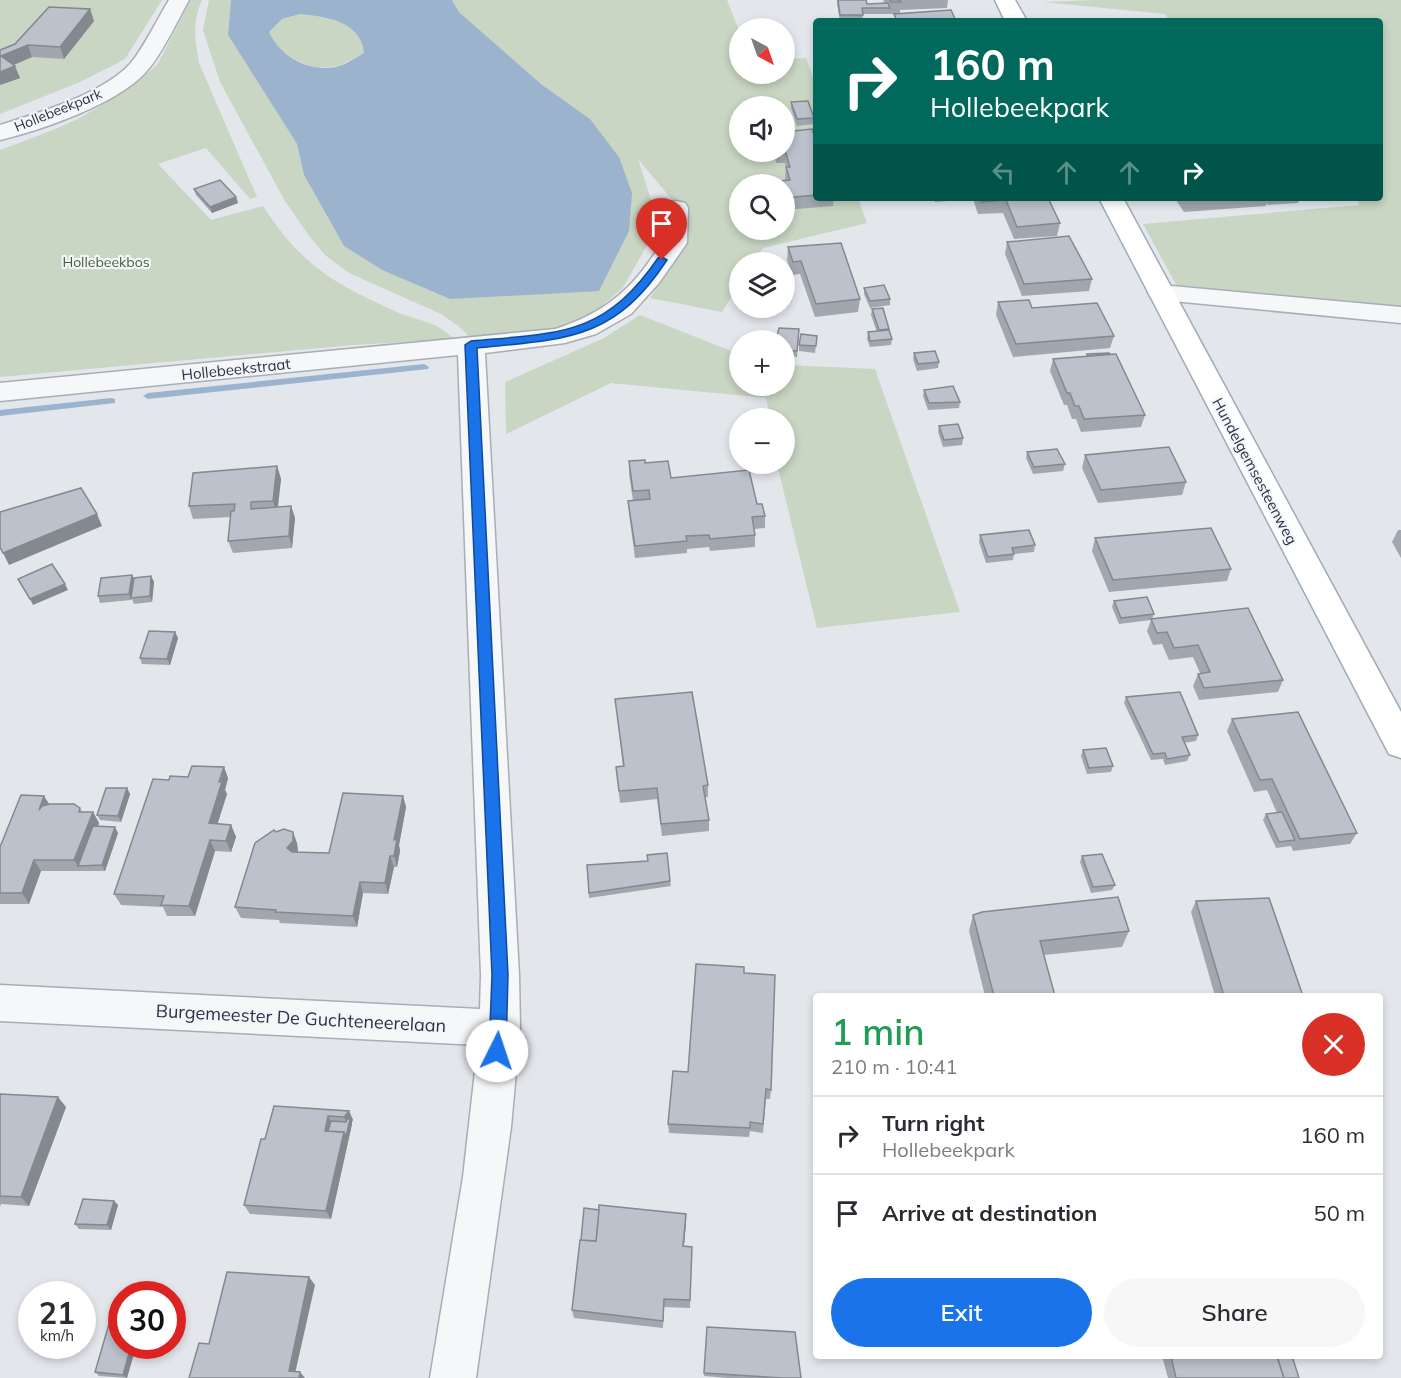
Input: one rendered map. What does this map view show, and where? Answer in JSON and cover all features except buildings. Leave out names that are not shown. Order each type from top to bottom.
[{"type":"main road","points":[[1005,0],[1014,18]]},
{"type":"main road","name":"Hundelgemsesteenweg","points":[[1113,201],[1401,744]]},
{"type":"street","name":"Hollebeekpark","points":[[0,133],[60,113],[107,91],[138,68],[179,0]]},
{"type":"street","points":[[453,1378],[488,1146],[500,1028],[500,975],[471,345],[556,337],[587,328],[622,308],[650,278],[674,243],[676,208]]},
{"type":"street","points":[[1161,293],[1401,315]]},
{"type":"street","name":"Hollebeekstraat","points":[[0,392],[471,345]]},
{"type":"street","name":"Burgemeester De Guchteneerelaan","points":[[0,1003],[500,1028]]},
{"type":"green space","points":[[0,0],[162,0],[125,59],[80,82],[0,114]]},
{"type":"green space","name":"Hollebeekbos","points":[[191,0],[202,0],[196,23],[199,63],[257,197],[250,199],[206,148],[158,164],[211,220],[263,206],[291,244],[321,271],[374,302],[440,328],[454,339],[354,345],[0,377],[0,150],[81,117],[116,96],[149,72],[157,65]]},
{"type":"green space","points":[[209,0],[231,0],[228,35],[297,144],[304,175],[344,246],[382,270],[450,299],[590,119],[541,84],[459,12],[452,0],[727,0],[734,18],[729,18],[729,84],[795,84],[795,59],[806,58],[813,77],[813,201],[859,201],[867,223],[763,248],[760,252],[729,252],[729,300],[722,312],[650,298],[689,236],[689,220],[638,159],[653,206],[649,242],[622,289],[587,318],[567,328],[470,338],[461,328],[441,314],[349,273],[325,255],[285,201],[220,82],[203,30]]},
{"type":"green space","points":[[1401,0],[1401,308],[1178,288],[1143,224],[1359,205],[1358,201],[1383,201],[1383,18],[1168,18],[1165,14],[1043,2]]},
{"type":"green space","points":[[300,14],[331,19],[350,27],[357,34],[364,53],[339,66],[314,68],[296,60],[276,47],[269,32],[282,19]]},
{"type":"green space","points":[[640,315],[729,350],[729,394],[611,383],[506,434],[505,382],[604,338]]},
{"type":"green space","points":[[795,365],[875,369],[960,612],[817,628],[779,474],[795,474],[795,408],[768,408],[766,398],[745,396],[795,396]]},
{"type":"water","points":[[231,0],[452,0],[459,12],[541,84],[590,119],[619,157],[632,193],[629,231],[599,291],[450,299],[382,270],[344,246],[304,175],[297,144],[228,35]],"holes":[[[300,14],[331,19],[350,27],[357,34],[364,53],[342,65],[328,68],[307,65],[289,56],[274,41],[269,32],[282,19]]]},
{"type":"waterway","points":[[148,396],[424,367]]},
{"type":"waterway","points":[[0,413],[111,401]]},
{"type":"route","points":[[497,1051],[500,1028],[500,975],[490,797],[471,345],[556,337],[587,328],[622,308],[650,278],[662,260]]}]
